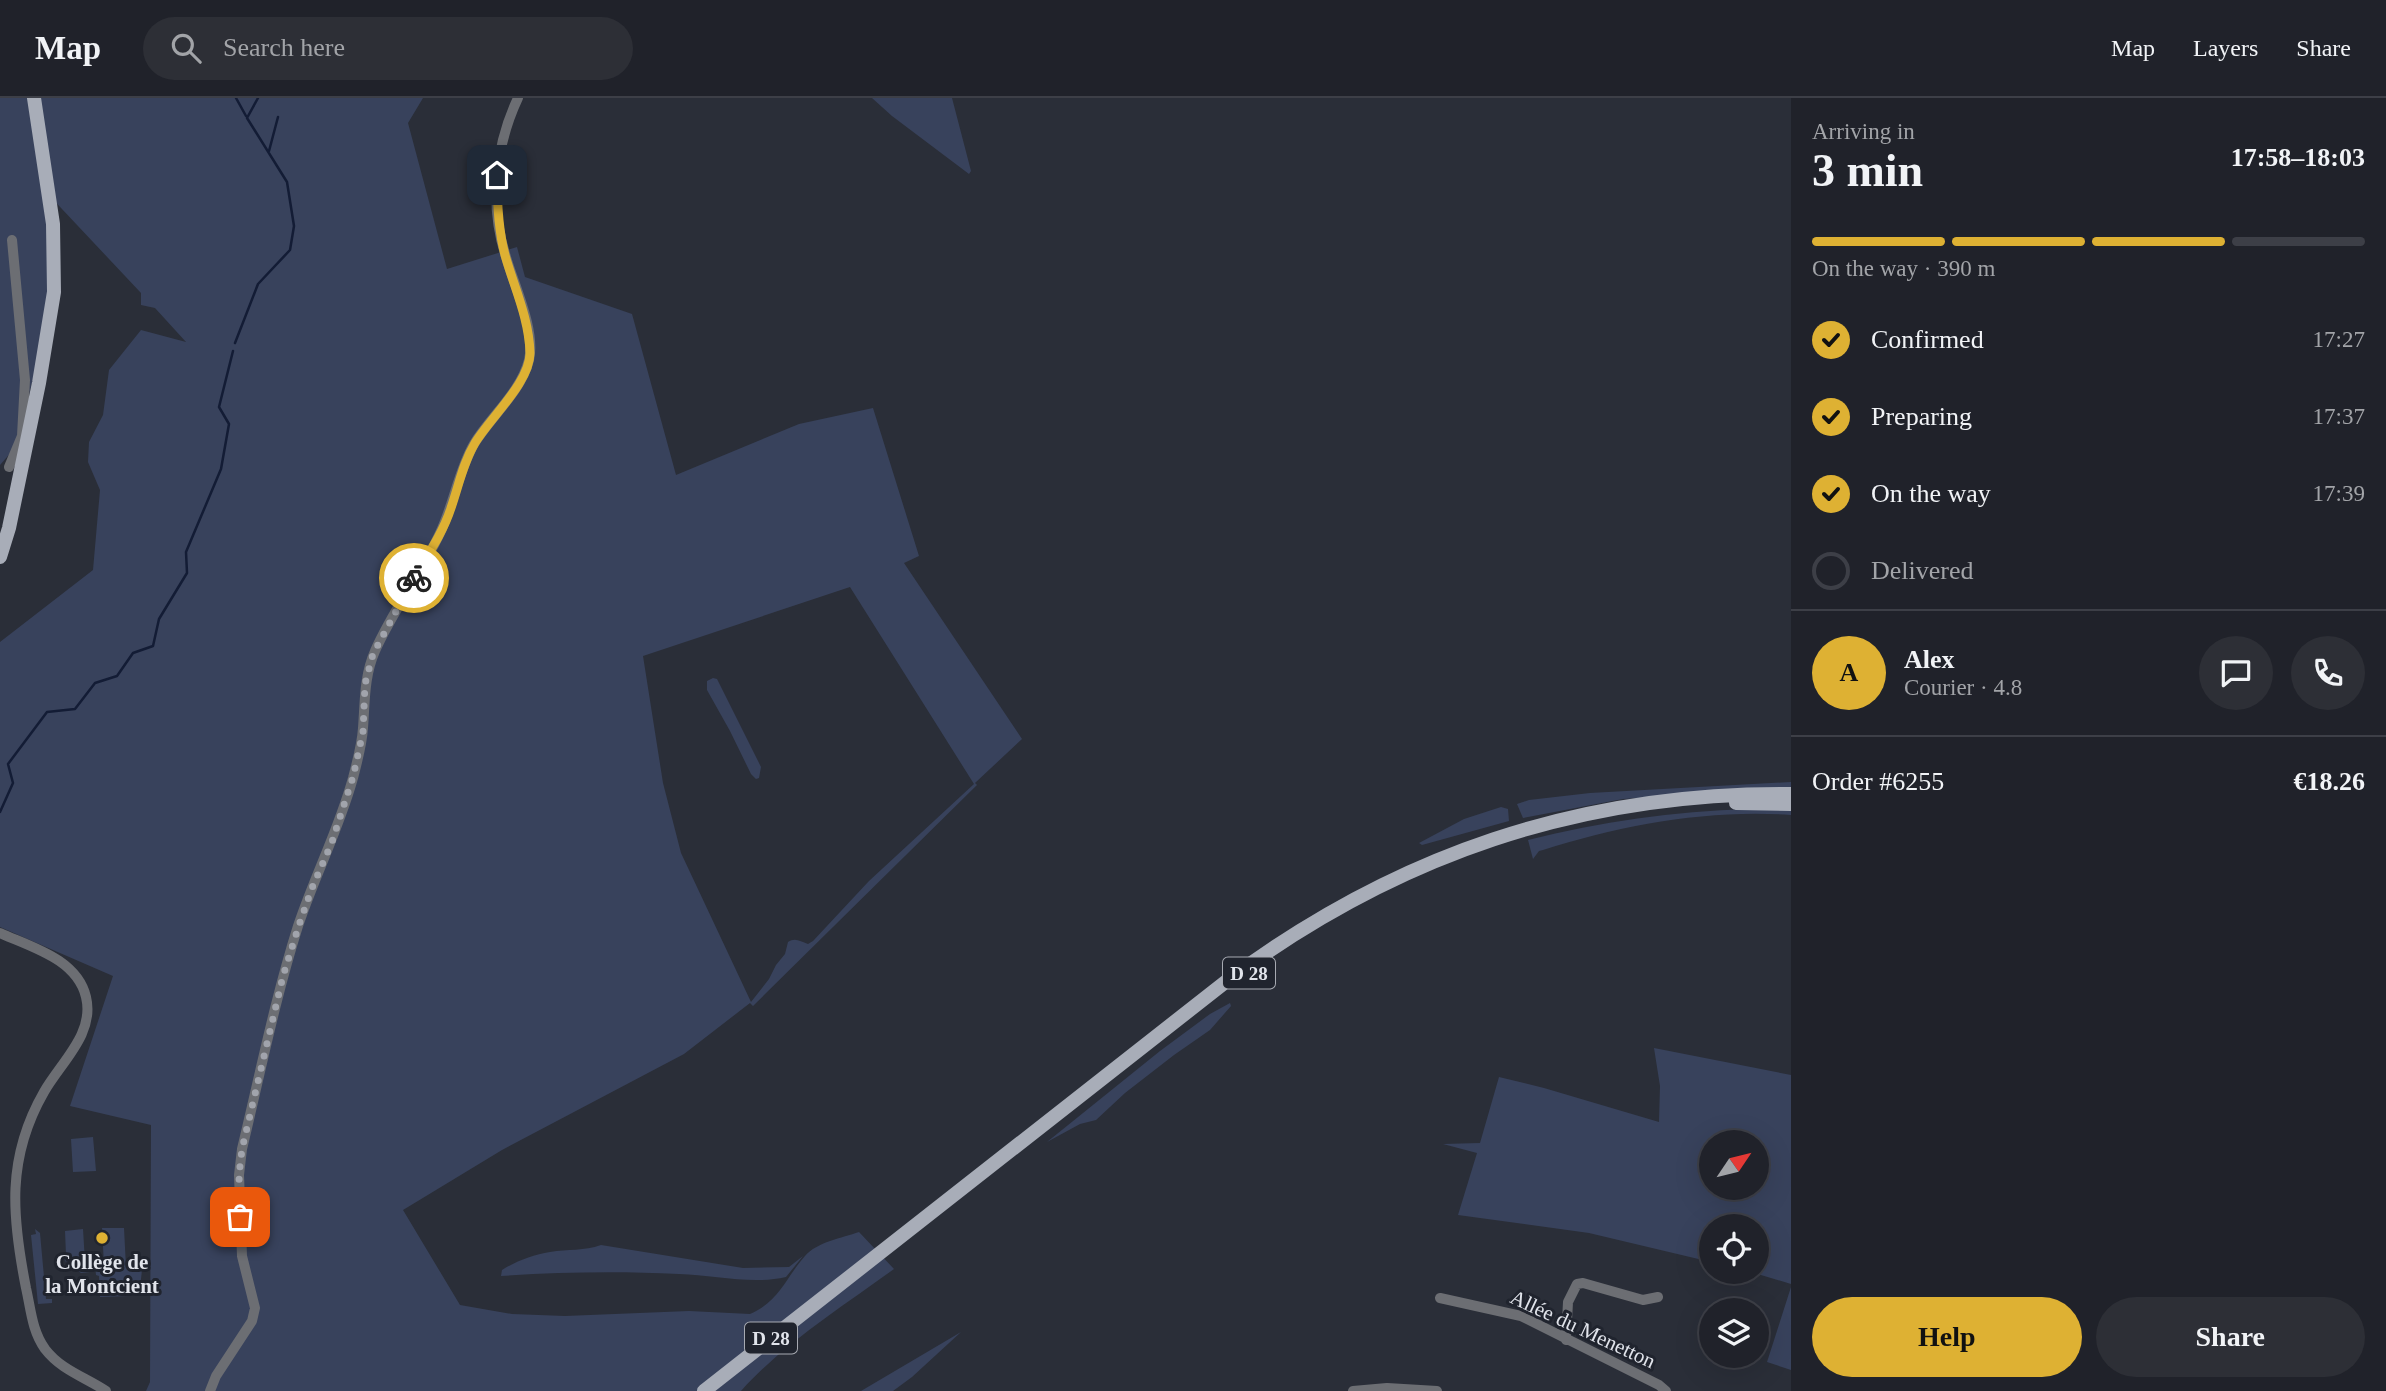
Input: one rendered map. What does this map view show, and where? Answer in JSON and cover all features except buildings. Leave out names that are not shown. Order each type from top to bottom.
[{"type":"main road","points":[[0,557],[9,528],[10,470],[26,428],[47,341],[54,292],[53,224],[34,98]]},
{"type":"main road","name":"D 28","points":[[704,1391],[1239,972],[1303,928],[1359,895],[1412,869],[1459,851],[1565,818],[1678,799],[1791,793]]},
{"type":"main road","name":"D 28","points":[[720,1391],[784,1337],[1227,990],[1284,949],[1347,910],[1450,862],[1505,842],[1563,826],[1673,807],[1732,803],[1791,804]]},
{"type":"street","points":[[210,1391],[216,1376],[252,1321],[255,1308],[243,1256],[239,1201],[242,1149],[283,976],[303,912],[332,842],[353,777],[363,732],[365,684],[373,654],[389,621],[439,536],[451,509],[463,466],[475,443],[524,375],[530,357],[529,337],[522,306],[504,253],[497,200],[500,146],[518,98]]},
{"type":"street","points":[[12,240],[25,380],[26,428]]},
{"type":"street","points":[[0,933],[68,965],[80,982],[87,999],[87,1021],[82,1036],[44,1092],[24,1138],[15,1184],[14,1208],[33,1326],[44,1347],[55,1360],[106,1391]]},
{"type":"street","points":[[1566,1340],[1568,1302],[1577,1284],[1583,1283],[1643,1300],[1658,1297]]},
{"type":"street","name":"Allée du Menetton","points":[[1440,1298],[1521,1316],[1659,1385],[1666,1391]]},
{"type":"street","points":[[1353,1391],[1379,1388],[1437,1391]]},
{"type":"shaded area","points":[[0,98],[423,98],[408,123],[447,269],[517,247],[525,277],[632,314],[676,475],[799,424],[873,408],[919,556],[904,563],[1022,739],[753,1006],[750,1003],[684,1054],[502,1150],[403,1210],[460,1305],[512,1314],[565,1316],[689,1311],[750,1314],[776,1295],[810,1251],[859,1232],[894,1269],[795,1341],[741,1391],[146,1391],[150,1382],[151,1125],[70,1106],[113,976],[0,927],[0,642],[93,570],[100,490],[88,462],[89,442],[103,415],[109,370],[141,330],[186,342],[155,308],[141,305],[141,293],[46,192],[51,264],[46,331],[14,449],[0,465]],"holes":[[[850,587],[974,784],[869,881],[813,941],[808,944],[795,940],[788,942],[785,954],[751,1002],[681,853],[663,783],[643,656]]]},
{"type":"shaded area","points":[[872,98],[952,98],[971,171],[969,174],[892,116]]},
{"type":"shaded area","points":[[717,679],[761,767],[759,778],[756,779],[751,774],[707,690],[707,681]]},
{"type":"shaded area","points":[[1791,782],[1791,788],[1623,799],[1523,818],[1517,804],[1529,800],[1590,793]]},
{"type":"shaded area","points":[[1501,807],[1508,809],[1509,821],[1422,845],[1419,843],[1464,819]]},
{"type":"shaded area","points":[[1749,809],[1791,810],[1791,815],[1728,814],[1634,826],[1539,851],[1533,859],[1528,840],[1637,818]]},
{"type":"shaded area","points":[[1230,1003],[1231,1006],[1210,1030],[1125,1093],[1096,1120],[1080,1124],[1047,1142],[1160,1051],[1210,1014]]},
{"type":"shaded area","points":[[1654,1048],[1791,1075],[1791,1284],[1769,1277],[1769,1214],[1699,1214],[1699,1259],[1589,1233],[1458,1215],[1477,1153],[1443,1144],[1480,1143],[1499,1077],[1659,1122],[1660,1086]]},
{"type":"shaded area","points":[[93,1137],[96,1171],[73,1172],[71,1139]]},
{"type":"shaded area","points":[[102,1228],[124,1228],[126,1267],[142,1270],[140,1288],[129,1296],[100,1297],[99,1276],[96,1275],[95,1265],[104,1265]]},
{"type":"shaded area","points":[[35,1229],[40,1233],[46,1299],[52,1299],[52,1303],[38,1304],[31,1235],[36,1234]]},
{"type":"shaded area","points":[[83,1229],[85,1262],[89,1262],[90,1272],[81,1273],[65,1261],[65,1231]]},
{"type":"shaded area","points":[[601,1245],[743,1268],[789,1267],[803,1256],[786,1277],[760,1280],[634,1272],[501,1276],[502,1270],[531,1257]]},
{"type":"shaded area","points":[[1791,1287],[1791,1370],[1769,1363]]},
{"type":"shaded area","points":[[961,1332],[893,1391],[861,1391]]},
{"type":"waterway","points":[[236,98],[246,116]]},
{"type":"waterway","points":[[235,343],[258,284],[290,250],[294,226],[287,182],[247,118],[258,98]]},
{"type":"waterway","points":[[269,151],[278,117]]},
{"type":"waterway","points":[[0,812],[13,783],[8,764],[47,712],[75,709],[95,683],[117,676],[133,653],[153,646],[159,619],[187,573],[186,552],[221,469],[229,424],[219,407],[233,351]]},
{"type":"way so far","points":[[240,1217],[239,1175],[242,1149],[283,976],[353,777],[363,732],[365,684],[373,654],[414,578]]},
{"type":"place","name":"Collège de la Montcient","points":[[102,1238]]},
{"type":"route","points":[[414,578],[439,536],[451,509],[463,466],[475,443],[524,375],[530,357],[529,337],[522,306],[504,253],[497,200],[497,175]]}]
